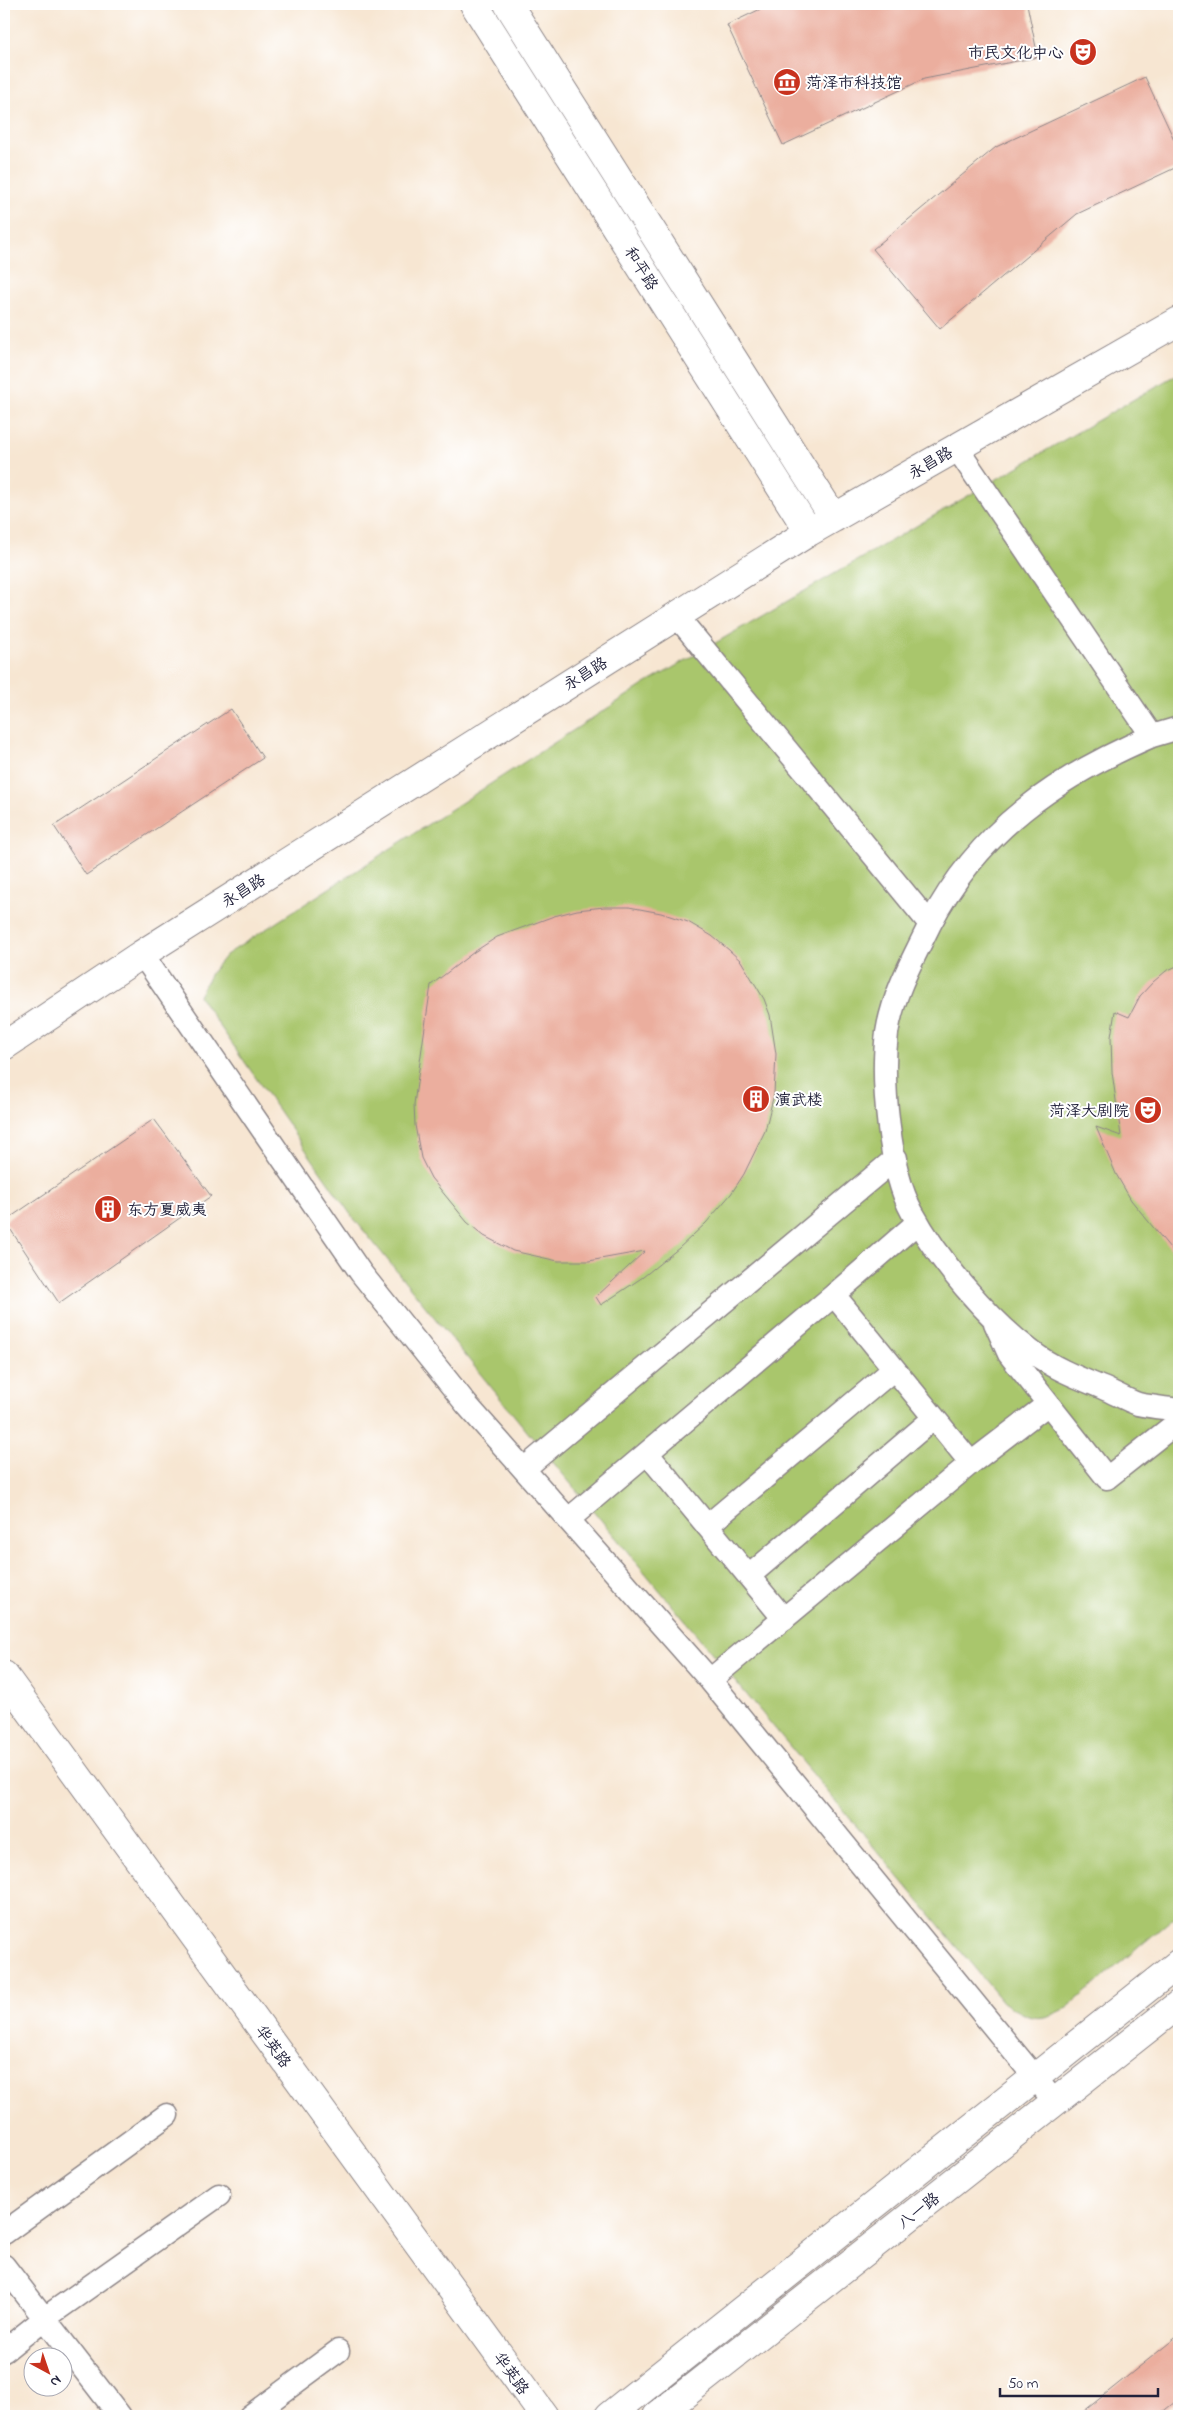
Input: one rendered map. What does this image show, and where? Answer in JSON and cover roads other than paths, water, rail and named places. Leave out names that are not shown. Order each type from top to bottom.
[{"type":"main road","name":"和平路","points":[[474,4],[809,532]]},
{"type":"main road","name":"和平路","points":[[508,4],[834,518]]},
{"type":"main road","name":"永昌路","points":[[4,1046],[142,954],[809,532],[1179,321]]},
{"type":"main road","name":"华英路","points":[[4,1675],[544,2416]]},
{"type":"main road","points":[[609,2416],[1179,1963]]},
{"type":"main road","name":"八一路","points":[[657,2416],[1179,2004]]},
{"type":"street","points":[[956,447],[1152,736]]},
{"type":"street","points":[[676,615],[930,924]]},
{"type":"street","points":[[1179,728],[1152,736],[1075,772],[1031,803],[999,830],[945,896],[901,983],[887,1033],[885,1080],[901,1186],[918,1222],[962,1283],[993,1318],[1033,1353],[1064,1371],[1139,1404],[1179,1410]]},
{"type":"street","points":[[142,954],[361,1273],[466,1405],[525,1468],[710,1680],[1055,2102]]},
{"type":"street","points":[[525,1468],[896,1158]]},
{"type":"street","points":[[569,1519],[918,1222]]},
{"type":"street","points":[[834,1295],[971,1463]]},
{"type":"street","points":[[993,1318],[1009,1354],[1107,1478],[1179,1421]]},
{"type":"street","points":[[707,1526],[894,1369]]},
{"type":"street","points":[[710,1680],[971,1463],[1048,1404]]},
{"type":"street","points":[[748,1576],[934,1418]]},
{"type":"street","points":[[647,1453],[784,1619]]},
{"type":"street","points":[[4,2233],[167,2115]]},
{"type":"street","points":[[4,2351],[45,2318],[219,2195]]},
{"type":"street","points":[[4,2266],[120,2416]]},
{"type":"street","points":[[250,2416],[338,2351]]},
{"type":"place","name":"市民文化中心","points":[[1083,52]]},
{"type":"place","name":"菏泽市科技馆","points":[[787,82]]},
{"type":"place","name":"演武楼","points":[[756,1099]]},
{"type":"place","name":"菏泽大剧院","points":[[1148,1110]]},
{"type":"place","name":"东方夏威夷","points":[[108,1209]]}]
